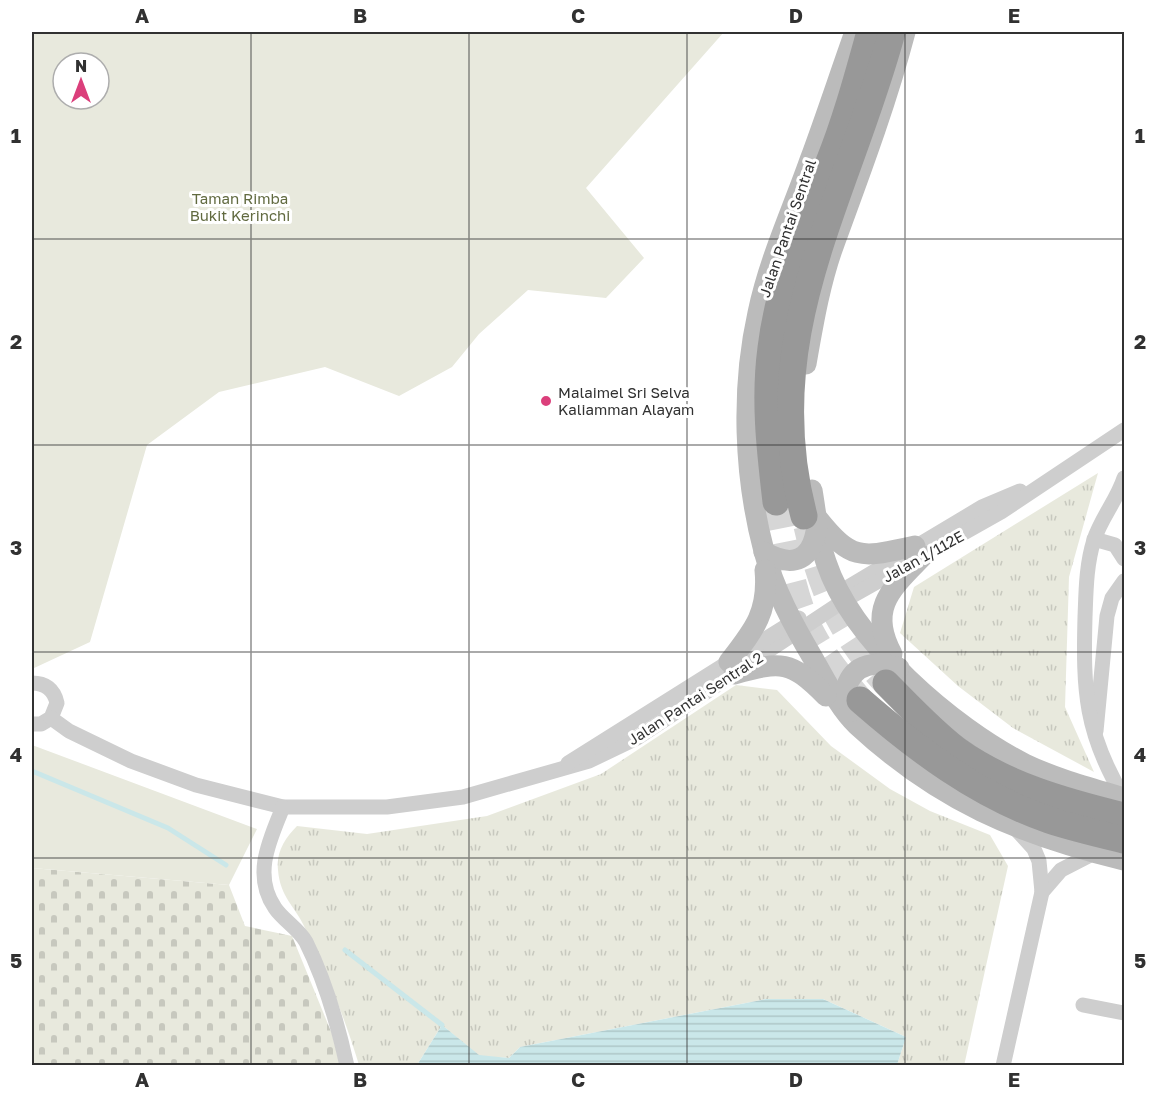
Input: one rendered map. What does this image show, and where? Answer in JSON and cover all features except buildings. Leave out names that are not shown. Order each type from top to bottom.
[{"type":"highway","points":[[776,502],[767,417],[771,346],[780,298],[803,225],[848,106],[870,32]]},
{"type":"highway","points":[[811,517],[796,486],[792,443],[796,334],[816,251],[892,32]]},
{"type":"highway","points":[[893,675],[924,722],[974,761],[1011,780],[1048,794],[1124,804]]},
{"type":"highway","points":[[857,712],[902,737],[978,787],[1117,853]]},
{"type":"main road","name":"Jalan Pantai Sentral","points":[[855,32],[777,246],[758,313],[748,393],[749,471],[764,552],[795,627],[857,712],[934,785],[966,806],[1041,837],[1117,853]]},
{"type":"main road","points":[[732,668],[762,612],[767,592],[764,552],[785,561],[798,560],[815,542],[802,421],[803,386],[809,347],[834,244],[846,218],[882,111],[905,32]]},
{"type":"main road","points":[[811,517],[842,545],[860,555],[919,551]]},
{"type":"main road","points":[[811,517],[826,563],[842,596],[893,675]]},
{"type":"main road","points":[[893,675],[881,624],[882,606],[919,551]]},
{"type":"main road","points":[[857,712],[846,694],[848,681],[856,670],[875,663],[893,675]]},
{"type":"main road","points":[[732,668],[769,664],[785,666],[804,675],[857,712]]},
{"type":"street","name":"Jalan 1/112E","points":[[795,627],[842,596],[919,551],[982,507],[1049,480],[1125,429]]},
{"type":"street","points":[[1124,804],[1094,740],[1087,710],[1084,667],[1087,579],[1094,539],[1125,478]]},
{"type":"street","points":[[1094,539],[1115,545],[1125,560]]},
{"type":"street","points":[[1094,740],[1107,616],[1112,598],[1125,580]]},
{"type":"street","name":"Jalan Pantai Sentral 2","points":[[51,718],[69,731],[130,761],[196,785],[283,807],[398,805],[463,797],[556,771],[594,745],[732,668],[795,627]]},
{"type":"street","points":[[32,683],[45,685],[53,692],[57,703],[51,718],[40,724],[32,724]]},
{"type":"street","points":[[283,807],[266,851],[263,868],[266,890],[275,908],[305,940],[340,1035],[347,1065]]},
{"type":"street","points":[[1003,1065],[1042,892],[1039,861],[1034,849],[1012,825]]},
{"type":"street","points":[[1042,892],[1061,870],[1117,853]]},
{"type":"street","points":[[1083,1005],[1125,1013]]},
{"type":"green space","name":"Taman Rimba Bukit Kerinchi","points":[[32,32],[724,32],[586,188],[644,258],[606,298],[528,290],[479,334],[452,367],[399,396],[325,367],[219,392],[147,445],[90,642],[32,669]]},
{"type":"green space","points":[[1098,473],[1069,577],[1065,707],[1094,772],[1013,728],[958,686],[900,633],[914,587]]},
{"type":"green space","points":[[736,685],[777,690],[831,746],[890,789],[930,811],[990,835],[1008,866],[964,1066],[897,1065],[906,1037],[823,999],[766,999],[520,1047],[509,1058],[479,1056],[442,1025],[417,1065],[359,1065],[328,978],[279,879],[280,851],[285,840],[297,826],[367,834],[487,816],[601,774]]},
{"type":"green space","points":[[32,745],[257,829],[229,885],[32,868]]},
{"type":"green space","points":[[32,868],[229,885],[245,926],[292,936],[332,1034],[340,1065],[32,1065]]},
{"type":"water","points":[[766,999],[823,999],[906,1037],[897,1065],[417,1065],[442,1025],[479,1055],[509,1058],[520,1047]]},
{"type":"waterway","points":[[32,771],[168,828],[226,865]]},
{"type":"waterway","points":[[345,950],[442,1025]]},
{"type":"tunnel","points":[[776,502],[790,571],[806,621],[823,653],[860,700]]},
{"type":"tunnel","points":[[807,526],[819,571],[835,610],[856,646],[886,683]]},
{"type":"place","name":"Malaimel Sri Selva Kaliamman Alayam","points":[[546,401]]}]
